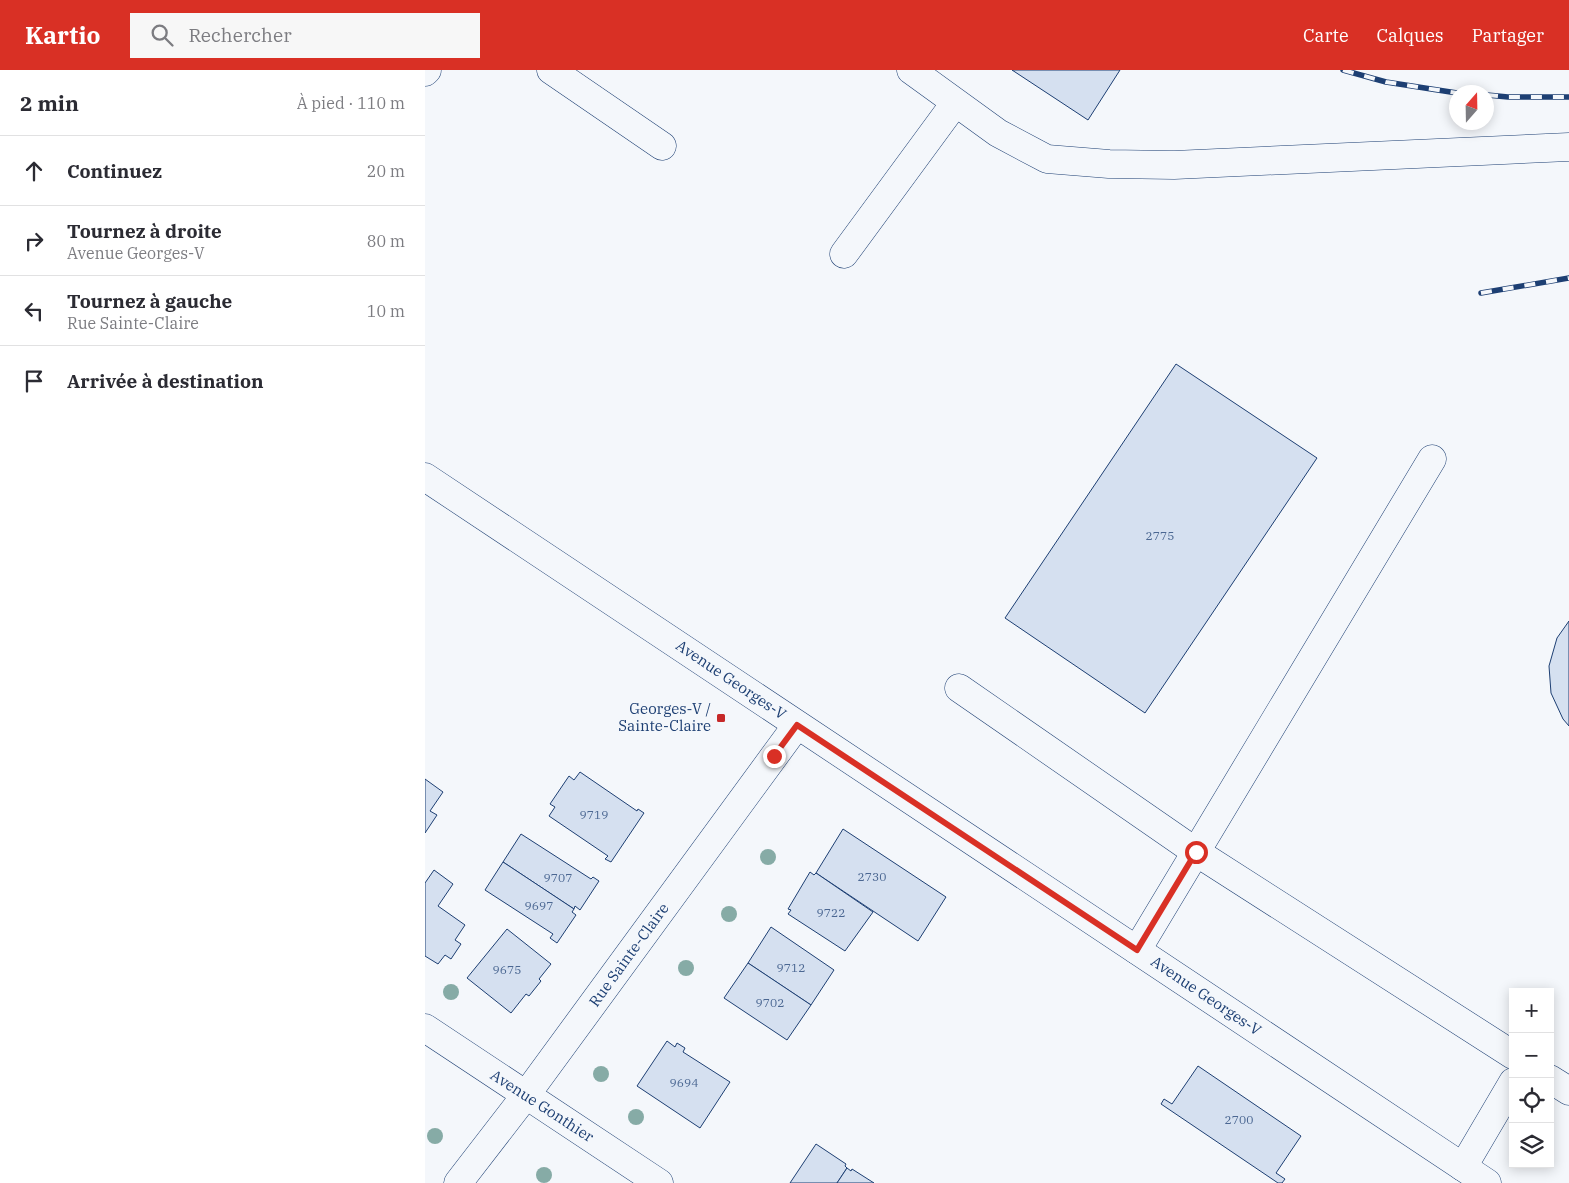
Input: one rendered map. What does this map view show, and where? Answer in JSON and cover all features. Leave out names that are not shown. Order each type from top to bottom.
[{"type":"street","points":[[551,70],[662,146]]},
{"type":"street","points":[[911,70],[998,133],[1047,159],[1109,164],[1174,165],[1569,146]]},
{"type":"street","points":[[844,254],[955,103]]},
{"type":"street","points":[[1137,950],[1432,459]]},
{"type":"street","name":"Avenue Georges-V","points":[[425,477],[1487,1183]]},
{"type":"street","points":[[959,688],[1196,852],[1509,1052]]},
{"type":"street","name":"Rue Sainte-Claire","points":[[458,1183],[526,1095],[797,725]]},
{"type":"street","name":"Avenue Gonthier","points":[[425,1028],[659,1183]]},
{"type":"street","points":[[1554,1082],[1569,1091]]},
{"type":"street","points":[[1463,1167],[1509,1089]]},
{"type":"building","points":[[1012,70],[1120,70],[1088,120]]},
{"type":"building","points":[[1176,364],[1317,458],[1145,713],[1005,618]]},
{"type":"building","points":[[1569,621],[1569,726],[1563,719],[1551,693],[1549,666],[1557,638]]},
{"type":"building","points":[[580,772],[637,811],[638,809],[644,813],[611,862],[605,859],[608,856],[549,816],[555,807],[550,804],[569,776],[574,780]]},
{"type":"building","points":[[425,779],[443,792],[430,811],[437,815],[425,833]]},
{"type":"building","points":[[843,829],[946,897],[918,941],[816,873]]},
{"type":"building","points":[[521,834],[591,879],[593,877],[599,881],[580,910],[575,906],[574,909],[503,862]]},
{"type":"building","points":[[503,862],[574,909],[572,912],[576,915],[557,943],[550,938],[553,934],[485,890]]},
{"type":"building","points":[[434,870],[453,884],[438,906],[465,925],[455,940],[461,944],[451,959],[445,955],[438,964],[425,956],[425,883]]},
{"type":"building","points":[[810,872],[814,875],[816,873],[873,912],[845,951],[788,914],[791,910],[788,909]]},
{"type":"building","points":[[771,927],[834,970],[811,1005],[748,963]]},
{"type":"building","points":[[507,929],[551,964],[529,996],[526,994],[511,1013],[467,978]]},
{"type":"building","points":[[748,963],[811,1005],[787,1040],[724,998]]},
{"type":"building","points":[[667,1041],[675,1047],[677,1043],[685,1048],[683,1052],[730,1082],[700,1128],[637,1086]]},
{"type":"building","points":[[1198,1066],[1301,1136],[1276,1173],[1285,1179],[1282,1183],[1278,1183],[1161,1104],[1164,1099],[1172,1104]]},
{"type":"building","points":[[816,1144],[846,1164],[847,1168],[837,1183],[790,1183]]},
{"type":"building","points":[[847,1168],[851,1171],[852,1169],[874,1183],[837,1183]]},
{"type":"railway","points":[[1343,70],[1386,82],[1449,92]]},
{"type":"railway","points":[[1494,96],[1569,97]]},
{"type":"railway","points":[[1481,293],[1569,278]]},
{"type":"place","name":"Georges-V / Sainte-Claire","points":[[721,718]]},
{"type":"route","points":[[774,756],[797,725],[1137,950],[1196,852]]}]
